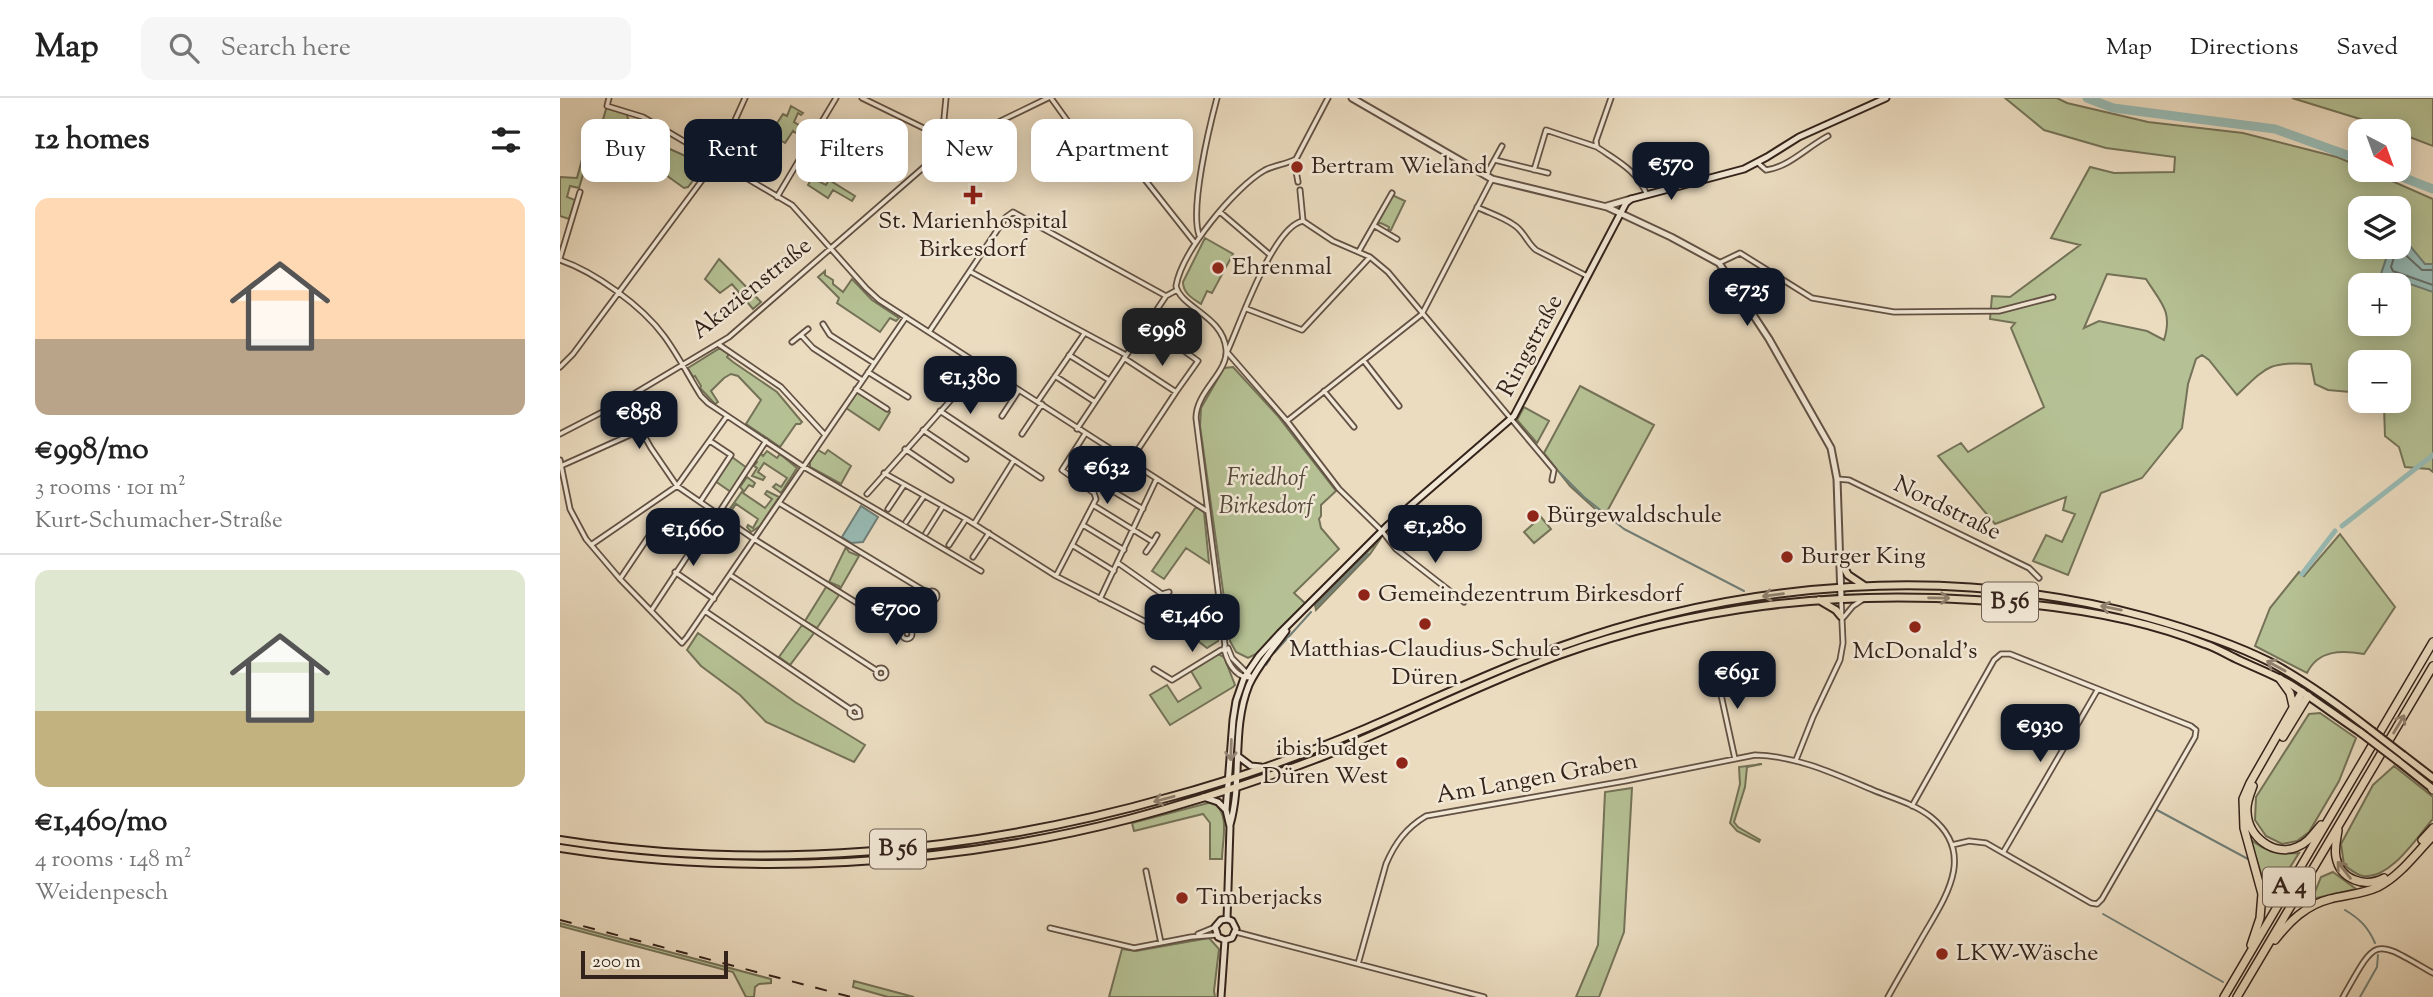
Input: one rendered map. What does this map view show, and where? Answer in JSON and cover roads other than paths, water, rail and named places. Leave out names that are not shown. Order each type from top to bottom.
[{"type":"highway","name":"A 4","points":[[2224,997],[2433,642]]},
{"type":"highway","name":"A 4","points":[[2237,997],[2433,666]]},
{"type":"highway","points":[[2280,679],[2290,693],[2293,706]]},
{"type":"highway","points":[[2243,966],[2259,922],[2262,899],[2244,823],[2244,799],[2250,783],[2293,706],[2305,694]]},
{"type":"highway","name":"A 4","points":[[2305,694],[2253,786],[2247,808],[2249,824],[2259,839],[2274,848],[2285,849],[2300,846],[2335,808]]},
{"type":"highway","points":[[2339,825],[2335,853],[2338,865],[2351,879],[2369,883],[2392,873],[2433,828]]},
{"type":"highway","name":"A 4","points":[[2261,956],[2291,922],[2308,908],[2322,901],[2374,888],[2392,877],[2433,835]]},
{"type":"main road","points":[[1352,98],[1489,177],[1607,206],[1719,263],[1769,339],[1828,438],[1837,479],[1841,597]]},
{"type":"main road","points":[[1607,206],[1731,173],[1758,163],[1799,137],[1886,98]]},
{"type":"main road","name":"Ringstraße","points":[[1246,675],[1266,649],[1382,531],[1511,419],[1620,212],[1631,199]]},
{"type":"main road","points":[[1840,561],[1851,577],[1865,586]]},
{"type":"main road","name":"B 56","points":[[560,840],[647,850],[734,855],[835,854],[977,840],[1072,822],[1239,776],[1363,730],[1531,657],[1601,633],[1708,605],[1865,586],[1911,585],[2039,595],[2113,609],[2214,637],[2273,664],[2310,686],[2433,778]]},
{"type":"main road","name":"B 56","points":[[560,848],[646,858],[732,863],[834,862],[958,851],[1028,840],[1129,819],[1228,790],[1326,754],[1508,675],[1602,640],[1710,613],[1841,597],[2008,602],[2079,611],[2146,626],[2206,644],[2280,679],[2305,694],[2360,732],[2433,789]]},
{"type":"main road","points":[[1817,599],[1826,603],[1842,618]]},
{"type":"main road","name":"Ringstraße","points":[[1230,827],[1238,786],[1242,713],[1252,678],[1294,621]]},
{"type":"main road","points":[[1227,919],[1230,827],[1226,810],[1234,708],[1246,675]]},
{"type":"main road","points":[[2305,694],[2310,686]]},
{"type":"main road","points":[[1239,757],[1251,766],[1264,767]]},
{"type":"main road","points":[[1203,797],[1218,802],[1226,810]]},
{"type":"main road","points":[[1222,997],[1225,940],[1216,931],[1218,922],[1227,919],[1234,923],[1236,932],[1232,938],[1225,940]]},
{"type":"street","points":[[609,98],[607,106],[643,117],[684,141]]},
{"type":"street","points":[[736,119],[745,98]]},
{"type":"street","points":[[777,197],[836,98]]},
{"type":"street","points":[[862,98],[922,127]]},
{"type":"street","points":[[944,119],[946,98]]},
{"type":"street","points":[[1049,98],[1069,123],[1110,145],[1131,162],[1195,243]]},
{"type":"street","name":"Akazienstraße","points":[[1005,119],[1049,98]]},
{"type":"street","points":[[1199,235],[1195,220],[1205,142],[1217,98]]},
{"type":"street","points":[[1298,182],[1294,160],[1328,98]]},
{"type":"street","points":[[1597,147],[1596,141],[1611,98]]},
{"type":"street","points":[[1534,170],[1546,130],[1597,147],[1617,159],[1635,174],[1647,195]]},
{"type":"street","points":[[1758,163],[1766,170],[1782,166],[1828,136]]},
{"type":"street","points":[[1287,421],[1423,314],[1477,207],[1502,146]]},
{"type":"street","points":[[1294,160],[1271,167],[1258,175],[1199,235],[1177,280],[1177,290],[1213,323],[1222,336],[1227,352],[1287,421],[1339,489],[1382,531],[1402,555],[1464,602]]},
{"type":"street","points":[[1495,160],[1548,173]]},
{"type":"street","name":"Akazienstraße","points":[[560,434],[624,400],[718,344],[922,169]]},
{"type":"street","points":[[560,367],[573,354],[701,182]]},
{"type":"street","points":[[753,182],[796,209],[873,295],[1207,511]]},
{"type":"street","points":[[1300,190],[1303,221]]},
{"type":"street","points":[[580,192],[560,259],[585,269],[654,324],[705,401],[804,467],[982,570]]},
{"type":"street","points":[[1359,251],[1392,193]]},
{"type":"street","points":[[1477,207],[1514,225],[1536,250],[1587,276]]},
{"type":"street","points":[[929,332],[1010,212],[1015,212],[1166,296]]},
{"type":"street","points":[[1220,212],[1269,254]]},
{"type":"street","points":[[1303,221],[1333,241],[1370,257],[1388,272],[1554,470],[1552,480]]},
{"type":"street","points":[[1252,678],[1235,671],[1226,649],[1196,411],[1201,397],[1223,364],[1269,254],[1293,225],[1303,221]]},
{"type":"street","points":[[1375,226],[1397,239]]},
{"type":"street","points":[[1719,263],[1740,253],[1812,298],[1894,313],[1999,312],[2053,297]]},
{"type":"street","points":[[1247,309],[1303,330],[1370,257]]},
{"type":"street","points":[[970,271],[1125,356],[1176,392]]},
{"type":"street","points":[[1077,429],[1166,296],[1177,290]]},
{"type":"street","points":[[641,430],[561,462],[570,509],[591,545],[681,643],[714,599],[906,317]]},
{"type":"street","points":[[823,324],[830,335],[874,363]]},
{"type":"street","points":[[792,342],[808,329]]},
{"type":"street","points":[[1022,434],[1055,376],[1084,333]]},
{"type":"street","points":[[801,335],[813,348],[862,380]]},
{"type":"street","points":[[718,344],[781,387],[825,435]]},
{"type":"street","points":[[1129,463],[1198,361],[1180,348]]},
{"type":"street","points":[[1069,355],[1109,380]]},
{"type":"street","points":[[1364,360],[1399,407]]},
{"type":"street","points":[[867,494],[958,392],[975,361]]},
{"type":"street","points":[[868,372],[908,397]]},
{"type":"street","points":[[1055,376],[1095,402]]},
{"type":"street","points":[[856,389],[887,409]]},
{"type":"street","points":[[1002,415],[1019,390]]},
{"type":"street","points":[[1324,391],[1354,428]]},
{"type":"street","points":[[624,400],[677,486],[754,539],[902,631]]},
{"type":"street","points":[[940,411],[1041,478]]},
{"type":"street","points":[[591,545],[677,486],[727,416]]},
{"type":"street","points":[[923,430],[966,459]]},
{"type":"street","points":[[1056,576],[1096,495],[1062,470],[1085,434]]},
{"type":"street","points":[[700,502],[731,455],[710,441]]},
{"type":"street","points":[[650,611],[766,441]]},
{"type":"street","points":[[905,450],[951,480]]},
{"type":"street","points":[[974,524],[1014,460]]},
{"type":"street","points":[[884,473],[966,519],[1056,576],[1154,626]]},
{"type":"street","name":"Nordstraße","points":[[1837,479],[1849,480],[2029,568],[2039,578]]},
{"type":"street","points":[[1100,599],[1156,480]]},
{"type":"street","points":[[888,509],[904,485]]},
{"type":"street","points":[[1106,487],[1143,509]]},
{"type":"street","points":[[906,522],[924,496]]},
{"type":"street","points":[[779,503],[928,593]]},
{"type":"street","points":[[1093,505],[1153,542]]},
{"type":"street","points":[[926,533],[943,506]]},
{"type":"street","points":[[949,545],[966,519]]},
{"type":"street","points":[[1083,525],[1124,550]]},
{"type":"street","points":[[620,579],[653,530]]},
{"type":"street","points":[[973,557],[989,533]]},
{"type":"street","points":[[1146,552],[1157,535]]},
{"type":"street","points":[[1072,545],[1114,571]]},
{"type":"street","points":[[1118,562],[1162,594],[1169,592]]},
{"type":"street","points":[[675,572],[714,599]]},
{"type":"street","points":[[730,575],[876,670]]},
{"type":"street","points":[[1797,760],[1813,717],[1840,660],[1843,643],[1841,597]]},
{"type":"street","points":[[1842,618],[1856,603],[1871,597]]},
{"type":"street","points":[[705,611],[850,709]]},
{"type":"street","points":[[1154,669],[1172,680],[1226,649]]},
{"type":"street","points":[[1226,649],[1246,675]]},
{"type":"street","points":[[1888,997],[1947,893],[1955,871],[1952,845],[1978,841],[2004,851],[2097,904],[2195,737],[2196,730],[2010,654],[1997,656],[1912,806]]},
{"type":"street","points":[[1713,673],[1718,681],[1735,759]]},
{"type":"street","points":[[2004,851],[2098,689]]},
{"type":"street","name":"Am Langen Graben","points":[[1358,964],[1385,864],[1391,851],[1404,833],[1426,816],[1442,812],[1625,782],[1755,755],[1773,755],[1797,760],[1912,806],[1938,823],[1952,845]]},
{"type":"street","points":[[1146,871],[1161,943]]},
{"type":"street","points":[[1050,928],[1128,948],[1216,931]]},
{"type":"street","points":[[1236,932],[1484,997]]},
{"type":"street","points":[[2343,997],[2368,955],[2379,947],[2389,948],[2433,973]]},
{"type":"water","points":[[2411,247],[2425,264],[2433,264],[2433,292],[2411,284],[2411,273],[2381,273],[2386,259],[2411,259]]},
{"type":"water","points":[[861,506],[878,517],[863,542],[851,543],[842,537]]},
{"type":"waterway","points":[[2087,98],[2113,108],[2275,129],[2348,155]]},
{"type":"waterway","points":[[2412,181],[2433,189]]},
{"type":"waterway","points":[[2342,526],[2433,455]]},
{"type":"waterway","points":[[1560,473],[1584,497],[1624,529],[1744,591]]},
{"type":"waterway","points":[[2302,574],[2335,531]]},
{"type":"waterway","points":[[1317,606],[1368,554]]},
{"type":"waterway","points":[[1274,653],[1311,612]]},
{"type":"waterway","points":[[1266,665],[1270,659]]},
{"type":"waterway","points":[[2157,810],[2248,859]]},
{"type":"waterway","points":[[2345,910],[2363,924],[2375,943]]},
{"type":"waterway","points":[[2103,914],[2223,982]]},
{"type":"waterway","points":[[2360,997],[2377,967],[2378,955]]},
{"type":"railway","points":[[560,920],[851,997]]},
{"type":"place","name":"Bertram Wieland","points":[[1297,167]]},
{"type":"place","name":"St. Marienhospital Birkesdorf","points":[[973,195]]},
{"type":"place","name":"Ehrenmal","points":[[1218,268]]},
{"type":"place","name":"Bürgewaldschule","points":[[1533,516]]},
{"type":"place","name":"Burger King","points":[[1787,557]]},
{"type":"place","name":"Gemeindezentrum Birkesdorf","points":[[1364,595]]},
{"type":"place","name":"Matthias-Claudius-Schule Düren","points":[[1425,624]]},
{"type":"place","name":"McDonald's","points":[[1915,627]]},
{"type":"place","name":"ibis budget Düren West","points":[[1402,763]]},
{"type":"place","name":"Timberjacks","points":[[1182,898]]},
{"type":"place","name":"LKW-Wäsche","points":[[1942,954]]},
{"type":"park label","name":"Friedhof Birkesdorf","points":[[1266,493]]}]
